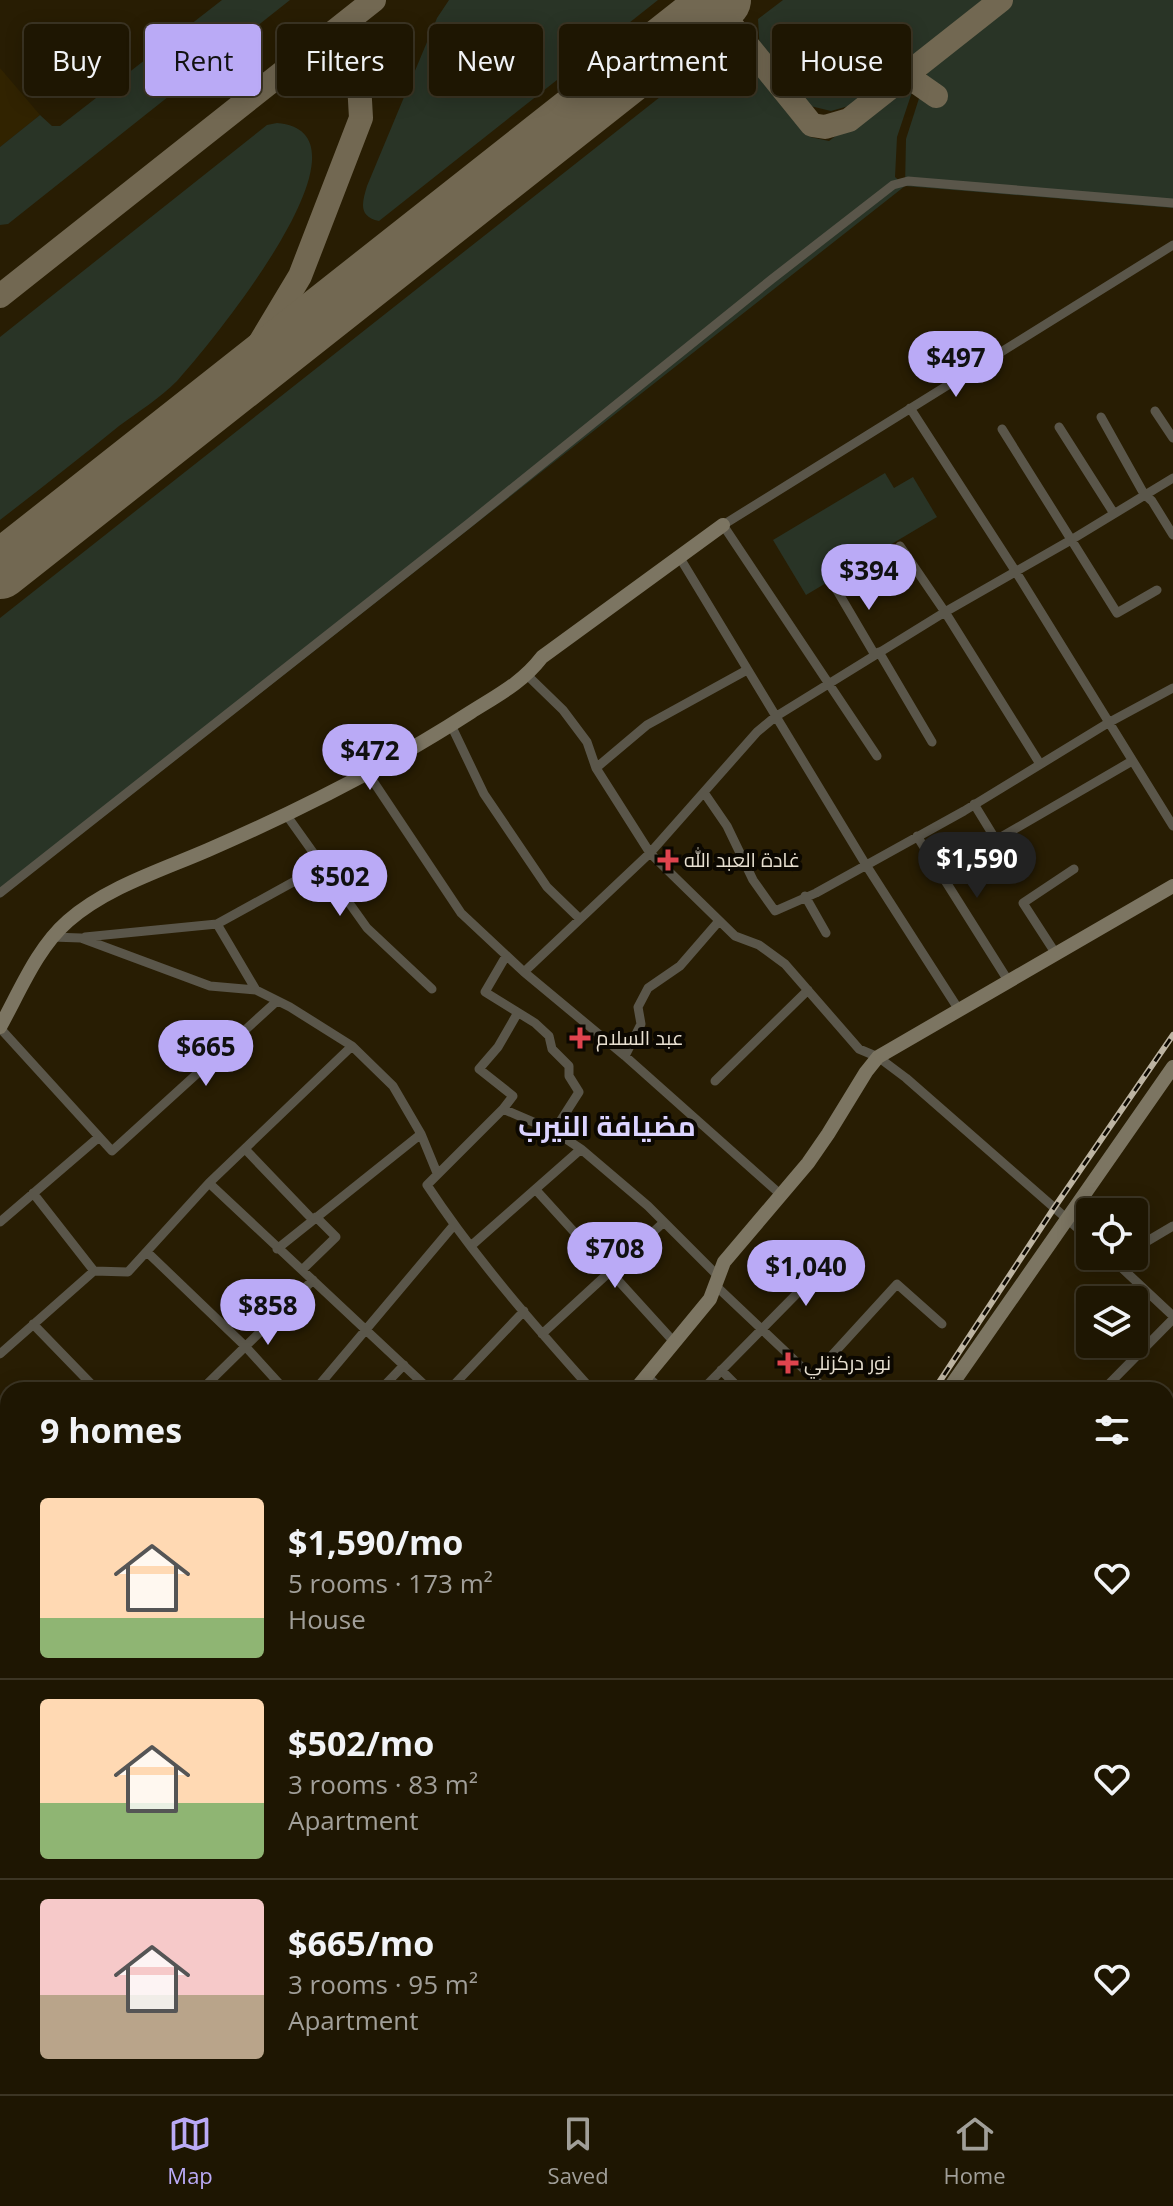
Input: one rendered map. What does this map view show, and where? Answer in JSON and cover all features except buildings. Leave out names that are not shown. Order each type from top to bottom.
[{"type":"street","points":[[0,893],[893,185],[908,181],[1173,203]]},
{"type":"street","points":[[277,1001],[112,1151],[0,1028],[52,937],[85,908],[367,772],[451,725],[528,676],[542,657],[723,525],[1173,245]]},
{"type":"street","points":[[910,408],[1173,826]]},
{"type":"street","points":[[1155,411],[1173,438]]},
{"type":"street","points":[[1101,417],[1144,494],[1152,501],[1173,535]]},
{"type":"street","points":[[1059,427],[1113,512]]},
{"type":"street","points":[[1002,429],[1117,613],[1157,590]]},
{"type":"street","points":[[524,972],[650,853],[757,732],[775,717],[945,612],[1173,478]]},
{"type":"street","points":[[723,525],[877,756]]},
{"type":"street","points":[[900,546],[1040,764]]},
{"type":"street","points":[[680,558],[866,865],[959,1010]]},
{"type":"street","points":[[835,587],[932,742]]},
{"type":"street","points":[[596,768],[647,725],[747,670]]},
{"type":"street","points":[[528,676],[563,710],[587,742],[596,768],[650,853],[735,936],[769,952],[785,964],[859,1049],[878,1057],[906,1078],[1076,1227]]},
{"type":"street","points":[[705,794],[727,826],[753,880],[775,911],[816,893],[866,865],[1173,688]]},
{"type":"street","points":[[451,725],[484,794],[547,887],[580,919]]},
{"type":"street","points":[[974,804],[996,840],[1132,761]]},
{"type":"street","points":[[367,772],[461,913],[524,972],[625,1056],[780,1194]]},
{"type":"street","points":[[285,813],[367,928],[432,989]]},
{"type":"street","points":[[917,836],[1009,982]]},
{"type":"street","points":[[52,937],[81,938],[217,924],[324,865]]},
{"type":"street","points":[[1056,954],[1023,903],[1074,869]]},
{"type":"street","points":[[642,1382],[710,1299],[724,1262],[822,1144],[878,1057],[1173,886]]},
{"type":"street","points":[[805,896],[826,933]]},
{"type":"street","points":[[625,1056],[641,1024],[638,1007],[648,988],[680,966],[719,921]]},
{"type":"street","points":[[217,924],[256,990]]},
{"type":"street","points":[[81,938],[210,986],[256,990],[352,1046],[393,1086],[421,1134],[437,1173]]},
{"type":"street","points":[[506,956],[485,992],[529,1019],[549,1036],[552,1049],[569,1066],[569,1076],[579,1092],[554,1131]]},
{"type":"street","points":[[715,1081],[808,990]]},
{"type":"street","points":[[517,1014],[498,1047],[479,1069],[513,1096],[427,1185],[454,1225],[585,1382]]},
{"type":"street","points":[[0,1354],[94,1271],[128,1272],[209,1183],[352,1046]]},
{"type":"street","points":[[954,1382],[1173,1067]]},
{"type":"street","points":[[503,1109],[554,1131],[581,1149],[664,1222],[762,1329],[817,1382]]},
{"type":"street","points":[[277,1249],[421,1134]]},
{"type":"street","points":[[0,1222],[99,1137]]},
{"type":"street","points":[[245,1149],[336,1237],[302,1270]]},
{"type":"street","points":[[472,1245],[581,1149]]},
{"type":"street","points":[[209,1183],[422,1382]]},
{"type":"street","points":[[536,1190],[675,1343]]},
{"type":"street","points":[[33,1193],[94,1271]]},
{"type":"street","points":[[542,1334],[664,1222]]},
{"type":"street","points":[[322,1382],[454,1225]]},
{"type":"street","points":[[1148,1241],[1173,1226]]},
{"type":"street","points":[[147,1252],[245,1346],[278,1382]]},
{"type":"street","points":[[710,1382],[826,1264]]},
{"type":"street","points":[[1111,1382],[1173,1316],[1128,1270]]},
{"type":"street","points":[[209,1382],[313,1280]]},
{"type":"street","points":[[812,1377],[897,1284],[942,1324]]},
{"type":"street","points":[[457,1382],[524,1311]]},
{"type":"street","points":[[33,1324],[89,1382]]},
{"type":"street","points":[[388,1382],[404,1365]]},
{"type":"street","points":[[721,1370],[733,1382]]},
{"type":"street","points":[[647,1376],[653,1382]]},
{"type":"shaded area","points":[[0,68],[40,115],[0,147]]},
{"type":"green space","points":[[222,0],[290,0],[260,24],[191,24]]},
{"type":"green space","points":[[449,0],[658,0],[628,24],[559,24],[559,78],[543,91],[543,24],[434,24]]},
{"type":"green space","points":[[783,0],[988,0],[911,61],[911,24],[772,24],[772,68],[760,53],[758,19]]},
{"type":"green space","points":[[1011,0],[1173,0],[1173,208],[905,186],[906,139],[930,64]]},
{"type":"green space","points":[[429,37],[429,96],[537,96],[379,221],[365,212],[364,198],[404,96],[413,96],[413,76]]},
{"type":"green space","points":[[145,60],[145,96],[169,96],[8,224],[0,225],[0,147],[40,115],[52,126],[60,126],[99,96],[129,96],[129,72]]},
{"type":"green space","points":[[756,68],[772,89],[772,96],[778,96],[810,137],[829,141],[888,96],[911,96],[897,137],[895,177],[905,186],[0,898],[0,618],[661,96],[756,96]]},
{"type":"green space","points":[[795,96],[868,96],[859,103],[831,111],[802,104]]},
{"type":"green space","points":[[277,123],[305,135],[312,163],[301,200],[279,243],[250,288],[177,381],[0,520],[0,337],[267,125]]},
{"type":"green space","points":[[885,473],[894,488],[913,477],[937,517],[806,595],[773,540]]},
{"type":"taxiway","points":[[0,296],[374,0]]},
{"type":"taxiway","points":[[715,5],[812,125],[825,127],[849,120],[1001,0]]},
{"type":"taxiway","points":[[911,78],[936,96]]},
{"type":"taxiway","points":[[220,396],[258,346],[300,276],[361,118],[360,96]]},
{"type":"runway","points":[[0,570],[722,0]]},
{"type":"railway","points":[[939,1382],[1173,1035]]},
{"type":"place","name":"غادة العبد الله","points":[[668,860]]},
{"type":"place","name":"عبد السلام","points":[[580,1038]]},
{"type":"place","name":"نور دركزنلي","points":[[788,1363]]},
{"type":"district","name":"مضيافة النيرب","points":[[607,1126]]}]
